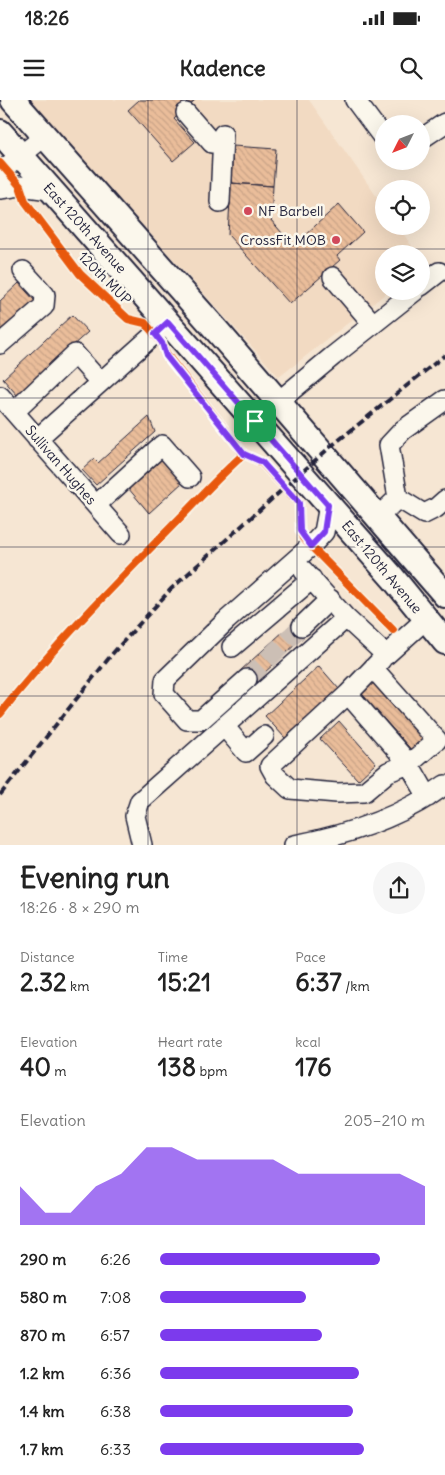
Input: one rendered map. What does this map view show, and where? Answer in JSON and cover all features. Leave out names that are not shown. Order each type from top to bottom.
[{"type":"main road","name":"East 120th Avenue","points":[[13,100],[278,401],[445,595]]},
{"type":"main road","name":"East 120th Avenue","points":[[0,132],[255,421],[445,642]]},
{"type":"street","points":[[355,100],[375,127]]},
{"type":"street","points":[[186,113],[218,138],[220,202]]},
{"type":"street","points":[[430,133],[445,123]]},
{"type":"street","points":[[0,175],[4,169],[45,136]]},
{"type":"street","points":[[0,189],[20,186],[50,190]]},
{"type":"street","points":[[0,344],[44,306],[45,295],[23,271]]},
{"type":"street","points":[[430,279],[439,272]]},
{"type":"street","points":[[333,276],[373,324]]},
{"type":"street","points":[[255,421],[404,300]]},
{"type":"street","points":[[38,438],[168,322]]},
{"type":"street","points":[[14,412],[75,354],[100,382]]},
{"type":"street","name":"Sullivan Hughes","points":[[0,396],[122,534]]},
{"type":"street","points":[[445,400],[403,430],[389,445],[398,498],[424,514],[436,508],[445,500]]},
{"type":"street","points":[[96,505],[162,445],[190,477]]},
{"type":"street","points":[[378,517],[398,498]]},
{"type":"street","points":[[247,679],[201,720],[187,720],[164,694],[165,680],[228,620],[296,561],[324,532],[328,505]]},
{"type":"street","points":[[296,561],[346,618],[379,661],[437,740],[409,764],[388,772],[364,792],[337,793],[290,789],[275,775],[270,766],[348,694],[379,661],[426,619]]},
{"type":"street","points":[[228,620],[232,647],[312,579]]},
{"type":"street","points":[[302,626],[330,600]]},
{"type":"street","points":[[142,845],[136,816],[140,801],[346,618]]},
{"type":"street","points":[[348,694],[409,764],[428,797]]},
{"type":"street","points":[[224,726],[246,752],[264,736]]},
{"type":"street","points":[[294,845],[355,831],[399,813],[445,785]]},
{"type":"shaded area","points":[[30,100],[309,100],[375,194],[375,235],[404,235],[411,245],[375,245],[375,300],[377,300],[279,377]]},
{"type":"building","points":[[139,100],[195,100],[174,119],[195,142],[173,161],[128,110]]},
{"type":"building","points":[[233,146],[276,149],[273,186],[231,183]]},
{"type":"building","points":[[231,183],[273,186],[271,220],[293,246],[339,204],[363,232],[337,256],[340,260],[290,304],[228,235]]},
{"type":"building","points":[[19,283],[35,301],[0,332],[0,301]]},
{"type":"building","points":[[72,315],[88,332],[17,395],[3,379]]},
{"type":"building","points":[[149,417],[155,432],[96,485],[82,470],[94,459],[98,463]]},
{"type":"building","points":[[162,458],[183,482],[149,513],[128,488]]},
{"type":"building","points":[[296,620],[308,633],[252,684],[240,671]]},
{"type":"building","points":[[319,666],[339,689],[285,738],[265,716]]},
{"type":"building","points":[[372,681],[428,742],[415,754],[360,692]]},
{"type":"building","points":[[339,721],[376,763],[358,780],[320,739]]},
{"type":"tunnel","points":[[247,679],[302,626]]},
{"type":"railway","points":[[0,795],[113,653],[171,589],[329,448],[445,355]]},
{"type":"cycle path","name":"120th MUP","points":[[0,163],[20,186],[25,201],[80,274],[128,319],[145,323],[162,343],[167,355],[244,454],[261,462],[299,503],[300,531],[303,538],[393,630]]},
{"type":"cycle path","points":[[0,714],[84,617],[217,479],[244,454]]},
{"type":"place","name":"NF Barbell","points":[[248,211]]},
{"type":"place","name":"CrossFit MOB","points":[[336,240]]},
{"type":"route","points":[[168,322],[255,421],[328,505],[324,532],[311,546],[303,538],[300,531],[299,503],[262,462],[244,454],[166,356],[162,343],[155,334],[168,322]]}]
